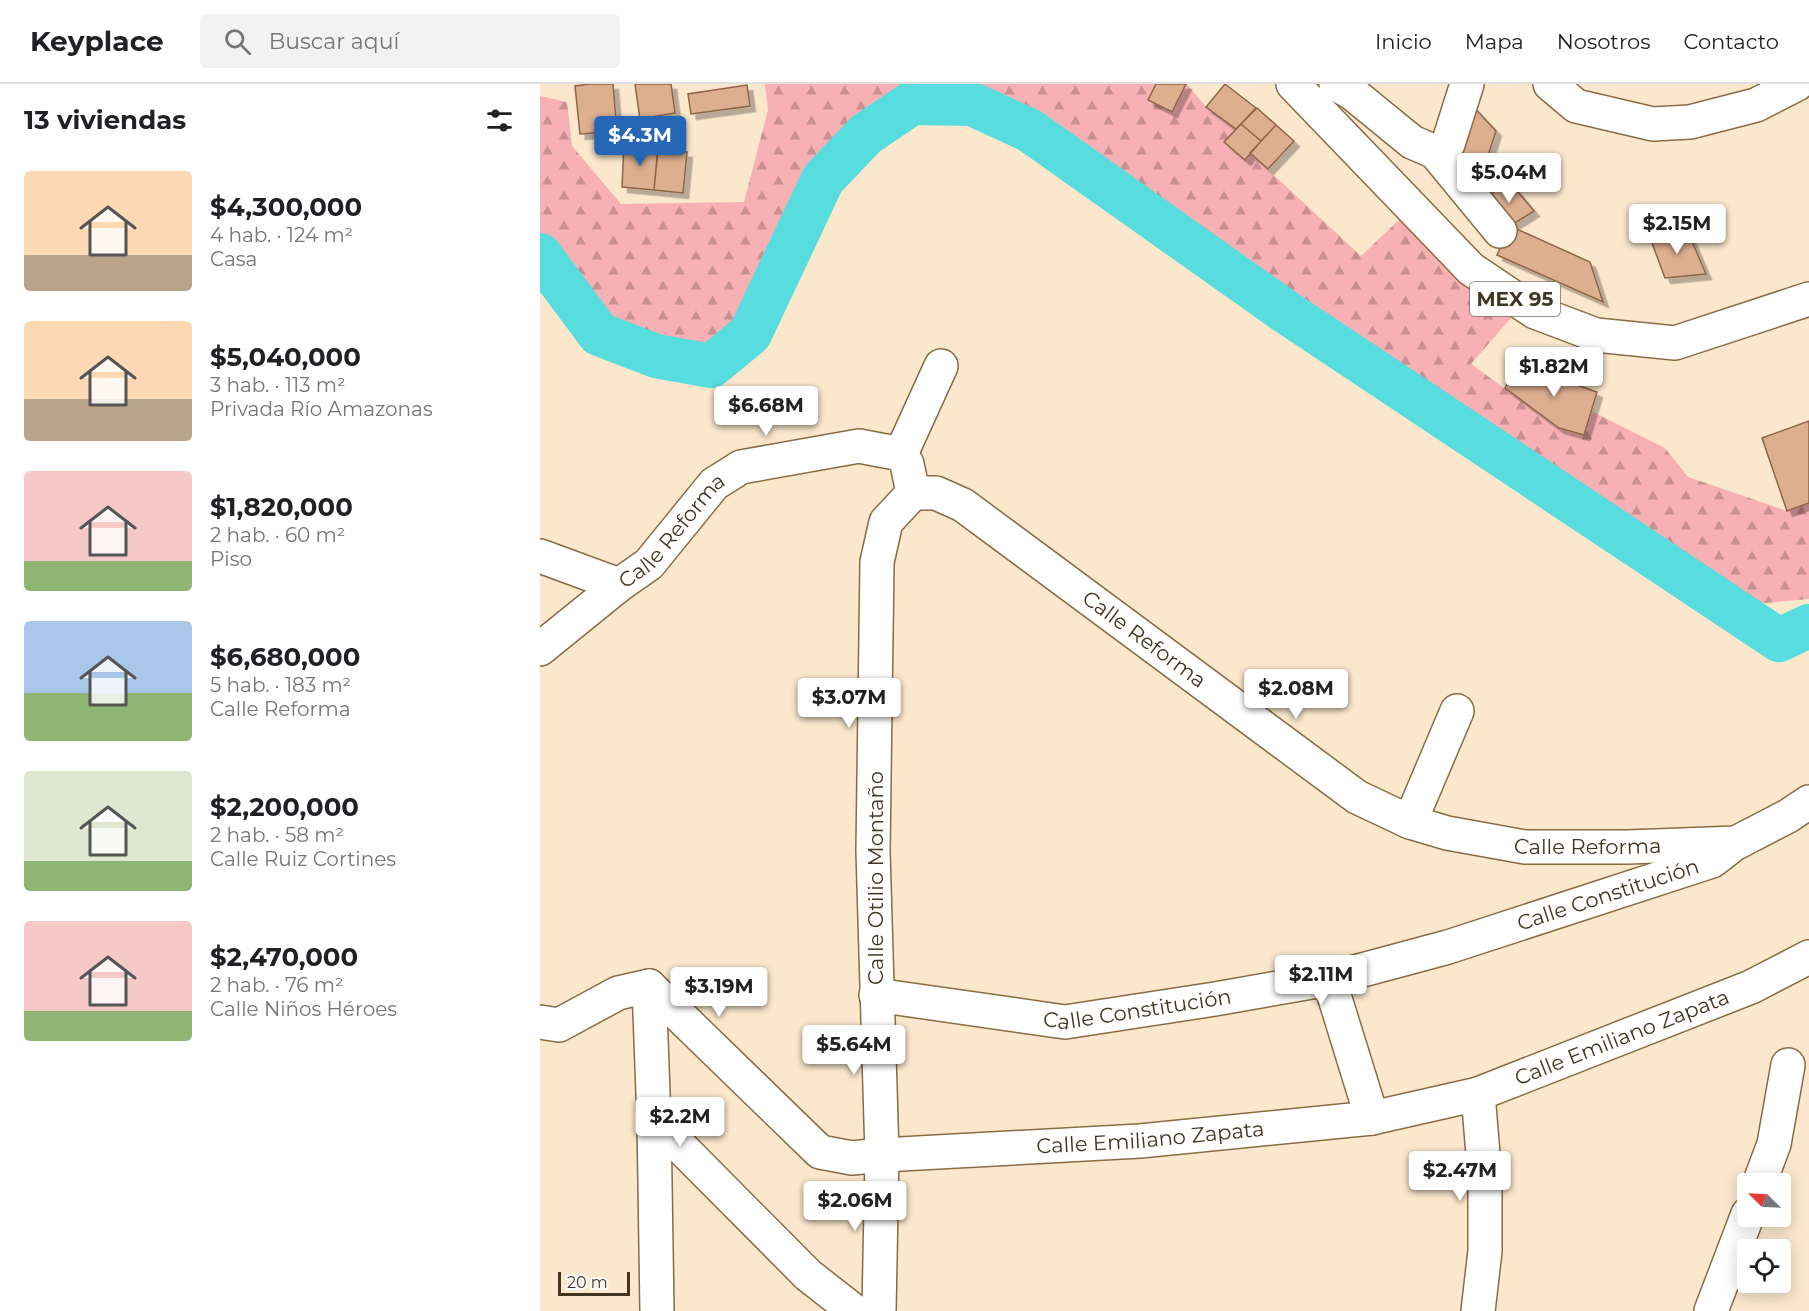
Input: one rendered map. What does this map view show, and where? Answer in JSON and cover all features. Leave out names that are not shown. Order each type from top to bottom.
[{"type":"street","name":"MEX 95","points":[[1293,84],[1471,269],[1535,312],[1596,335],[1675,343],[1809,299]]},
{"type":"street","points":[[1336,84],[1353,93],[1412,142],[1435,152],[1500,231]]},
{"type":"street","points":[[1435,152],[1448,144],[1467,84]]},
{"type":"street","points":[[1550,84],[1576,106],[1653,124],[1690,122],[1756,105],[1797,84]]},
{"type":"street","points":[[913,493],[907,464],[901,454],[941,366]]},
{"type":"street","name":"Calle Reforma","points":[[540,556],[619,585],[648,564],[714,484],[741,467],[859,446],[901,454]]},
{"type":"street","name":"Calle Reforma","points":[[913,493],[936,492],[963,505],[1357,797],[1410,822],[1448,833],[1525,847],[1628,847],[1736,843],[1788,816],[1809,802]]},
{"type":"street","name":"Calle Otilio Montaño","points":[[879,1311],[882,1155],[873,850],[877,562],[886,522],[913,493]]},
{"type":"street","points":[[540,648],[619,585]]},
{"type":"street","points":[[1410,822],[1457,711]]},
{"type":"street","name":"Calle Constitución","points":[[876,995],[1065,1022],[1329,979],[1448,947],[1712,861],[1736,843]]},
{"type":"street","name":"Calle Emiliano Zapata","points":[[650,986],[820,1152],[852,1158],[1140,1141],[1372,1118],[1478,1094],[1751,987],[1809,957]]},
{"type":"street","points":[[1329,979],[1372,1118]]},
{"type":"street","points":[[546,1028],[618,993],[650,986],[657,1311]]},
{"type":"street","points":[[1763,1173],[1774,1144],[1788,1065]]},
{"type":"street","points":[[1478,1094],[1485,1178],[1485,1251],[1478,1311]]},
{"type":"street","points":[[654,1120],[808,1275],[854,1311]]},
{"type":"street","points":[[1711,1311],[1743,1227]]},
{"type":"green space","points":[[765,84],[1187,84],[1206,107],[1236,129],[1225,143],[1244,160],[1250,153],[1361,256],[1401,218],[1511,318],[1471,364],[1559,428],[1584,435],[1591,411],[1665,448],[1688,477],[1787,511],[1809,503],[1809,599],[1743,605],[1651,569],[1324,319],[1222,253],[1051,131],[1001,111],[950,107],[915,109],[877,120],[844,147],[810,197],[787,259],[751,324],[707,370],[654,377],[610,348],[566,298],[540,256],[540,96],[567,102],[572,146],[621,204],[744,202],[768,110]]},
{"type":"building","points":[[613,84],[617,131],[580,134],[575,86]]},
{"type":"building","points":[[635,84],[671,84],[675,113],[640,119]]},
{"type":"building","points":[[1156,84],[1186,84],[1172,112],[1148,100]]},
{"type":"building","points":[[1225,84],[1256,108],[1236,129],[1206,107]]},
{"type":"building","points":[[747,85],[750,106],[691,114],[688,94]]},
{"type":"building","points":[[1467,100],[1496,131],[1479,183],[1453,156]]},
{"type":"building","points":[[1257,108],[1276,125],[1261,141],[1241,124]]},
{"type":"building","points":[[1241,124],[1261,141],[1245,160],[1224,142]]},
{"type":"building","points":[[1276,125],[1294,141],[1268,169],[1250,153]]},
{"type":"building","points":[[624,144],[658,146],[654,190],[622,187]]},
{"type":"building","points":[[658,150],[687,152],[683,193],[654,190]]},
{"type":"building","points":[[1508,180],[1534,211],[1510,226],[1485,200]]},
{"type":"building","points":[[1510,226],[1590,262],[1603,302],[1497,255]]},
{"type":"building","points":[[1688,232],[1706,274],[1665,278],[1649,235]]},
{"type":"building","points":[[1517,364],[1597,392],[1584,435],[1559,428],[1505,388]]},
{"type":"building","points":[[1809,421],[1809,503],[1787,511],[1762,438]]},
{"type":"waterway","points":[[540,255],[599,334],[656,356],[711,366],[750,334],[823,179],[866,134],[912,103],[972,104],[1029,130],[1286,312],[1779,640],[1809,626]]}]
